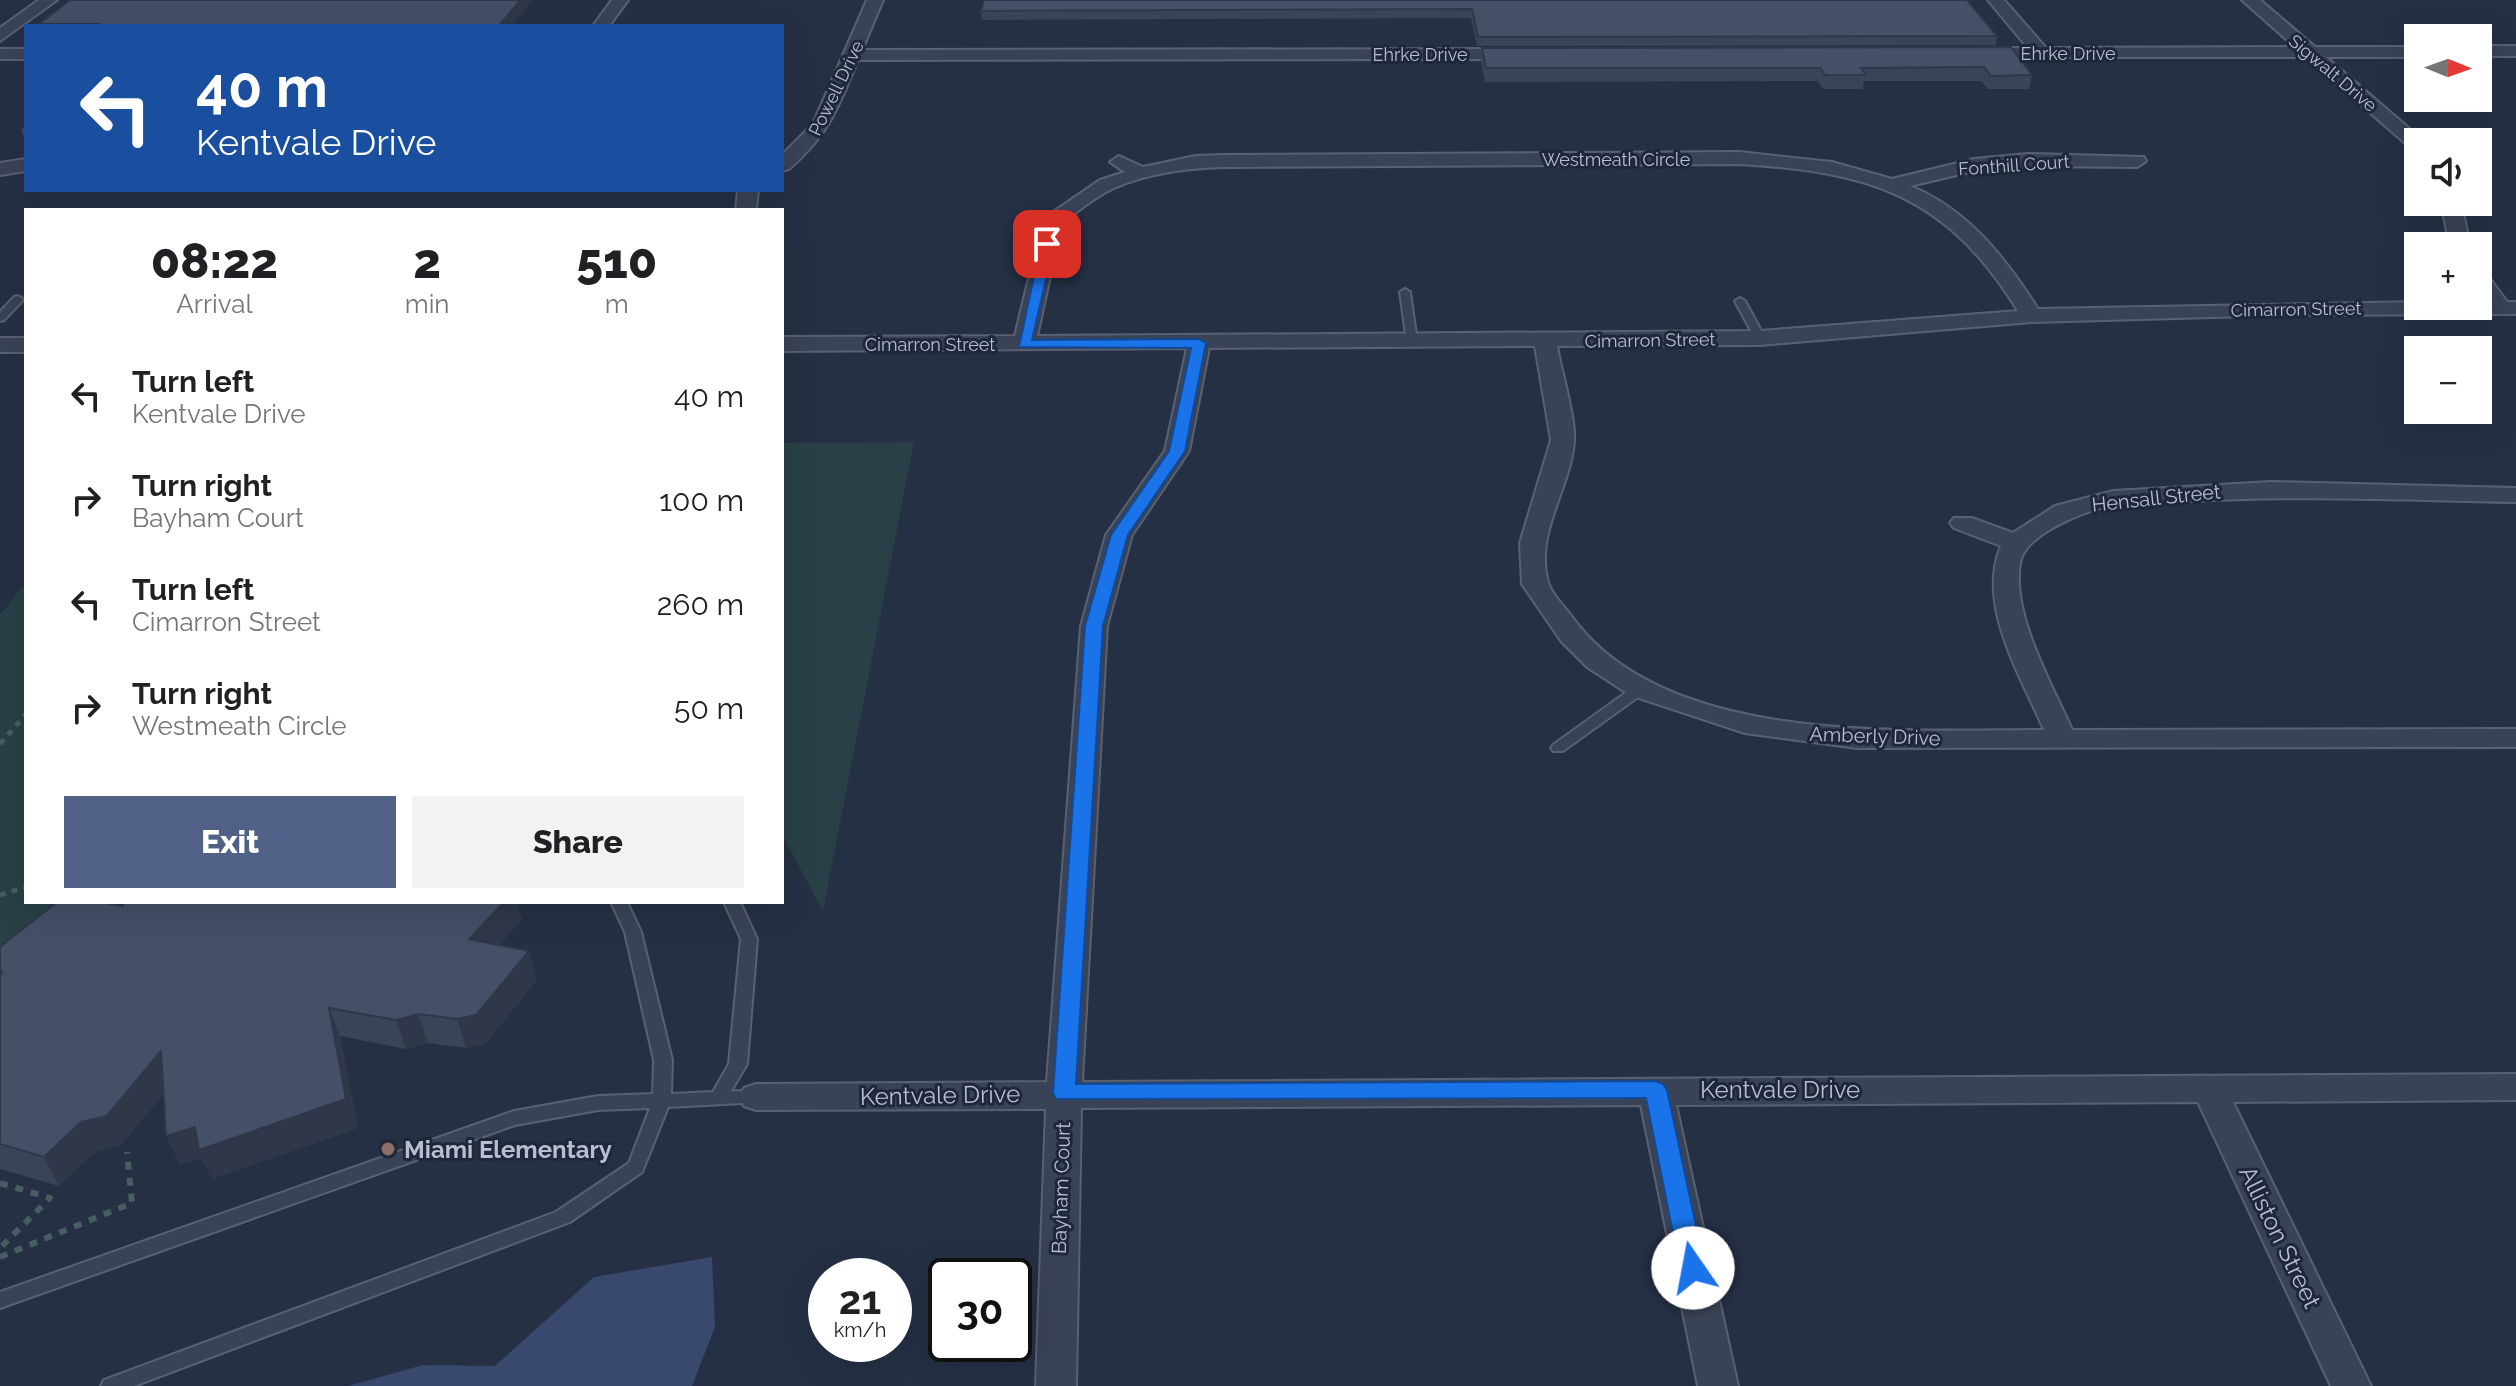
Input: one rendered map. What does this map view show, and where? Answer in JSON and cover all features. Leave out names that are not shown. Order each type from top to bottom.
[{"type":"street","points":[[0,36],[49,0]]},
{"type":"street","points":[[602,24],[620,0]]},
{"type":"street","name":"Powell Drive","points":[[784,163],[811,140],[822,124],[875,0]]},
{"type":"street","points":[[1996,0],[2041,53]]},
{"type":"street","name":"Sigwalt Drive","points":[[2250,0],[2404,133]]},
{"type":"street","points":[[2492,51],[2516,51]]},
{"type":"street","name":"Ehrke Drive","points":[[1961,53],[2404,52]]},
{"type":"street","points":[[0,54],[24,54]]},
{"type":"street","name":"Ehrke Drive","points":[[854,55],[1529,54]]},
{"type":"street","name":"Westmeath Circle","points":[[1024,344],[1053,219],[1107,184],[1141,173],[1195,162],[1224,161],[1739,158],[1812,165],[1893,184],[1946,212],[1982,241],[2014,283],[2032,316]]},
{"type":"street","name":"Fonthill Court","points":[[1893,184],[1974,165],[2028,160],[2137,161]]},
{"type":"street","points":[[1119,162],[1141,173]]},
{"type":"street","points":[[0,169],[24,165]]},
{"type":"street","points":[[2492,291],[2508,308]]},
{"type":"street","name":"Cimarron Street","points":[[784,344],[1545,342],[1760,338],[2032,316],[2285,309],[2508,308]]},
{"type":"street","name":"Amberly Drive","points":[[1545,342],[1563,440],[1533,543],[1535,584],[1572,636],[1597,661],[1640,689],[1730,720],[1817,736],[2516,738]]},
{"type":"street","name":"Bayham Court","points":[[1056,1386],[1064,1093],[1094,626],[1119,535],[1177,451],[1199,343]]},
{"type":"street","points":[[0,345],[24,345]]},
{"type":"street","name":"Hensall Street","points":[[2015,543],[2064,511],[2113,498],[2271,489],[2516,495]]},
{"type":"street","points":[[1963,523],[2015,543],[2006,568],[2011,615],[2062,739]]},
{"type":"street","name":"Kentvale Drive","points":[[756,1097],[2516,1087]]},
{"type":"street","name":"Alliston Street","points":[[2209,1088],[2351,1386]]},
{"type":"street","points":[[1655,1090],[1718,1386]]},
{"type":"lane","points":[[1405,292],[1412,342]]},
{"type":"lane","points":[[0,318],[18,299]]},
{"type":"lane","points":[[1740,301],[1760,338]]},
{"type":"lane","points":[[1558,748],[1640,689]]},
{"type":"lane","points":[[111,1386],[563,1217],[636,1167],[662,1100],[663,1060],[633,932],[620,904]]},
{"type":"lane","points":[[719,1097],[738,1064],[749,939],[733,904]]},
{"type":"lane","points":[[0,1300],[514,1118],[598,1103],[756,1097]]},
{"type":"path","points":[[0,744],[24,716]]},
{"type":"path","points":[[0,895],[24,888]]},
{"type":"path","points":[[0,1257],[132,1203],[127,1152]]},
{"type":"path","points":[[0,1183],[50,1198],[0,1248]]},
{"type":"green space","points":[[914,442],[823,911],[784,839],[784,443]]},
{"type":"green space","points":[[24,585],[24,904],[70,904],[73,908],[0,973],[0,615]]},
{"type":"water","points":[[712,1257],[715,1327],[692,1386],[348,1386],[423,1365],[495,1366],[594,1277]]},
{"type":"building","points":[[70,0],[520,0],[501,24],[39,24]]},
{"type":"building","points":[[984,0],[1967,0],[1997,36],[1478,37],[1472,9],[981,11]]},
{"type":"building","points":[[2011,47],[2032,75],[1991,76],[1984,67],[1861,68],[1866,75],[1825,75],[1820,68],[1486,68],[1482,48]]},
{"type":"building","name":"Miami Elementary","points":[[54,904],[502,904],[469,939],[529,951],[476,1015],[457,1019],[418,1014],[396,1020],[329,1008],[346,1099],[199,1150],[195,1127],[166,1136],[161,1051],[107,1116],[81,1122],[44,1157],[0,1144],[0,947]]},
{"type":"place","name":"Miami Elementary","points":[[388,1149]]},
{"type":"route","points":[[1047,244],[1024,344],[1199,343],[1184,429],[1177,451],[1119,535],[1094,626],[1092,705],[1064,1093],[1655,1090],[1693,1268]]}]
